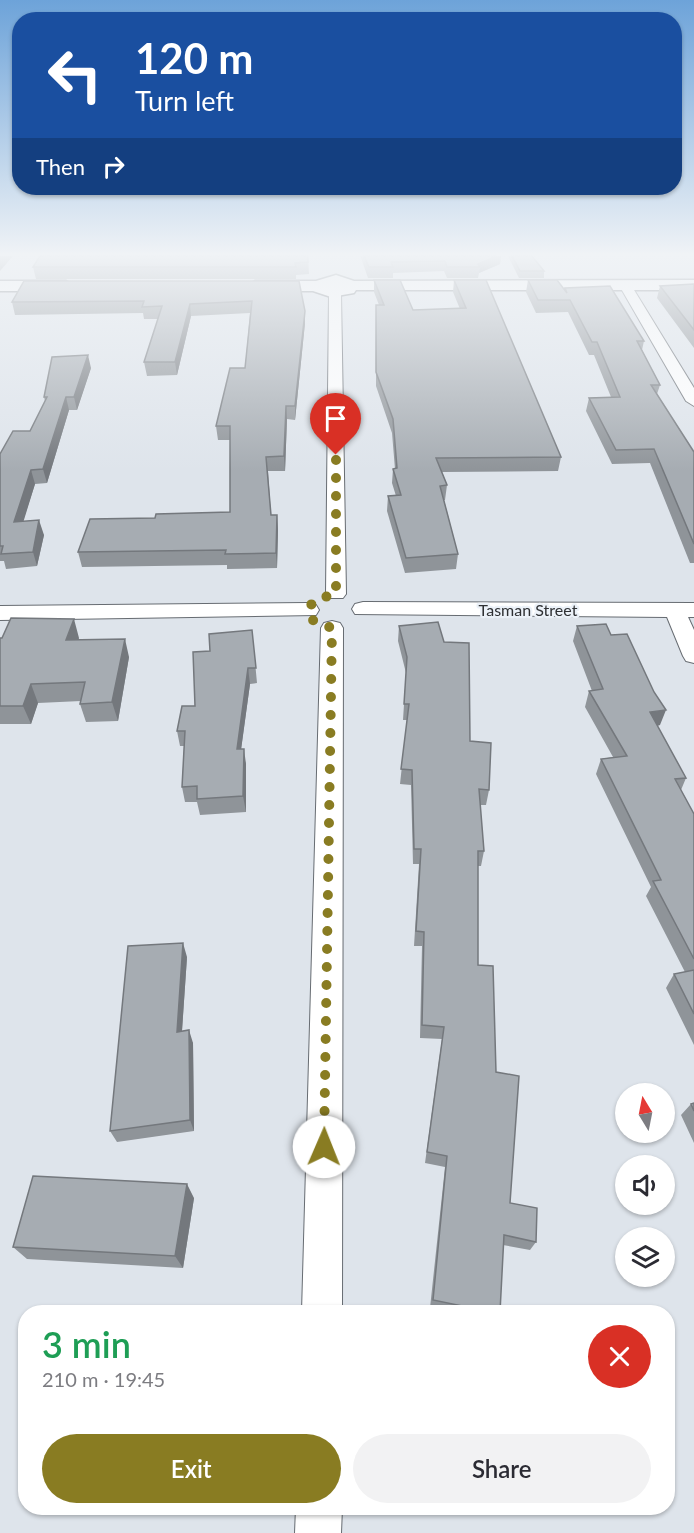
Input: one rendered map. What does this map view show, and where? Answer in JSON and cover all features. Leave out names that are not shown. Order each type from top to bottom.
[{"type":"street","points":[[336,594],[339,328]]},
{"type":"street","points":[[650,328],[694,401]]},
{"type":"street","points":[[0,613],[320,619],[351,625],[358,621],[363,609],[357,600],[336,594],[314,600],[320,619],[322,1305]]},
{"type":"street","name":"Tasman Street","points":[[363,609],[685,610]]},
{"type":"street","points":[[685,610],[694,657]]},
{"type":"street","points":[[318,1533],[319,1515]]},
{"type":"building","points":[[155,328],[184,328],[175,362],[144,362]]},
{"type":"building","points":[[249,328],[303,328],[295,406],[286,406],[284,456],[266,457],[271,515],[277,515],[276,553],[225,554],[226,550],[78,552],[90,519],[155,518],[156,514],[230,512],[230,426],[216,426],[230,368],[245,368]]},
{"type":"building","points":[[376,328],[506,328],[561,457],[436,458],[447,485],[440,486],[458,554],[406,558],[388,496],[401,495],[393,469],[397,468],[393,419],[376,372]]},
{"type":"building","points":[[584,328],[636,328],[644,341],[637,341],[660,385],[651,385],[694,452],[694,544],[654,449],[616,450],[589,398],[620,397],[597,342],[592,342]]},
{"type":"building","points":[[88,355],[74,397],[66,397],[43,469],[31,470],[14,522],[39,520],[33,552],[1,554],[3,546],[0,546],[0,454],[13,431],[30,431],[47,397],[44,397],[52,357]]},
{"type":"building","points":[[11,618],[74,619],[66,640],[125,639],[112,702],[80,704],[85,682],[31,684],[23,706],[0,706],[0,638]]},
{"type":"building","points":[[438,622],[444,642],[469,643],[470,741],[491,743],[489,790],[479,789],[484,851],[478,851],[478,965],[493,966],[496,1072],[519,1076],[510,1203],[537,1208],[536,1242],[504,1235],[500,1305],[457,1305],[433,1300],[447,1156],[427,1152],[444,1027],[422,1025],[424,932],[416,931],[421,849],[414,849],[412,770],[401,769],[409,704],[404,704],[407,657],[399,626]]},
{"type":"building","points":[[606,624],[611,635],[627,634],[654,692],[666,710],[650,712],[686,778],[675,779],[694,814],[694,959],[653,881],[661,880],[601,759],[627,756],[589,691],[603,689],[577,626]]},
{"type":"building","points":[[252,630],[256,668],[248,668],[237,749],[244,749],[243,796],[197,799],[197,786],[182,787],[185,731],[177,731],[182,706],[195,706],[193,652],[210,651],[209,634]]},
{"type":"building","points":[[183,943],[177,1032],[189,1030],[190,1120],[110,1131],[128,946]]},
{"type":"building","points":[[694,970],[694,1014],[674,974]]},
{"type":"building","points":[[33,1176],[187,1184],[175,1256],[13,1247]]},
{"type":"route","points":[[324,1147],[332,628],[314,622],[308,610],[314,600],[328,594],[336,594],[336,455]]}]
